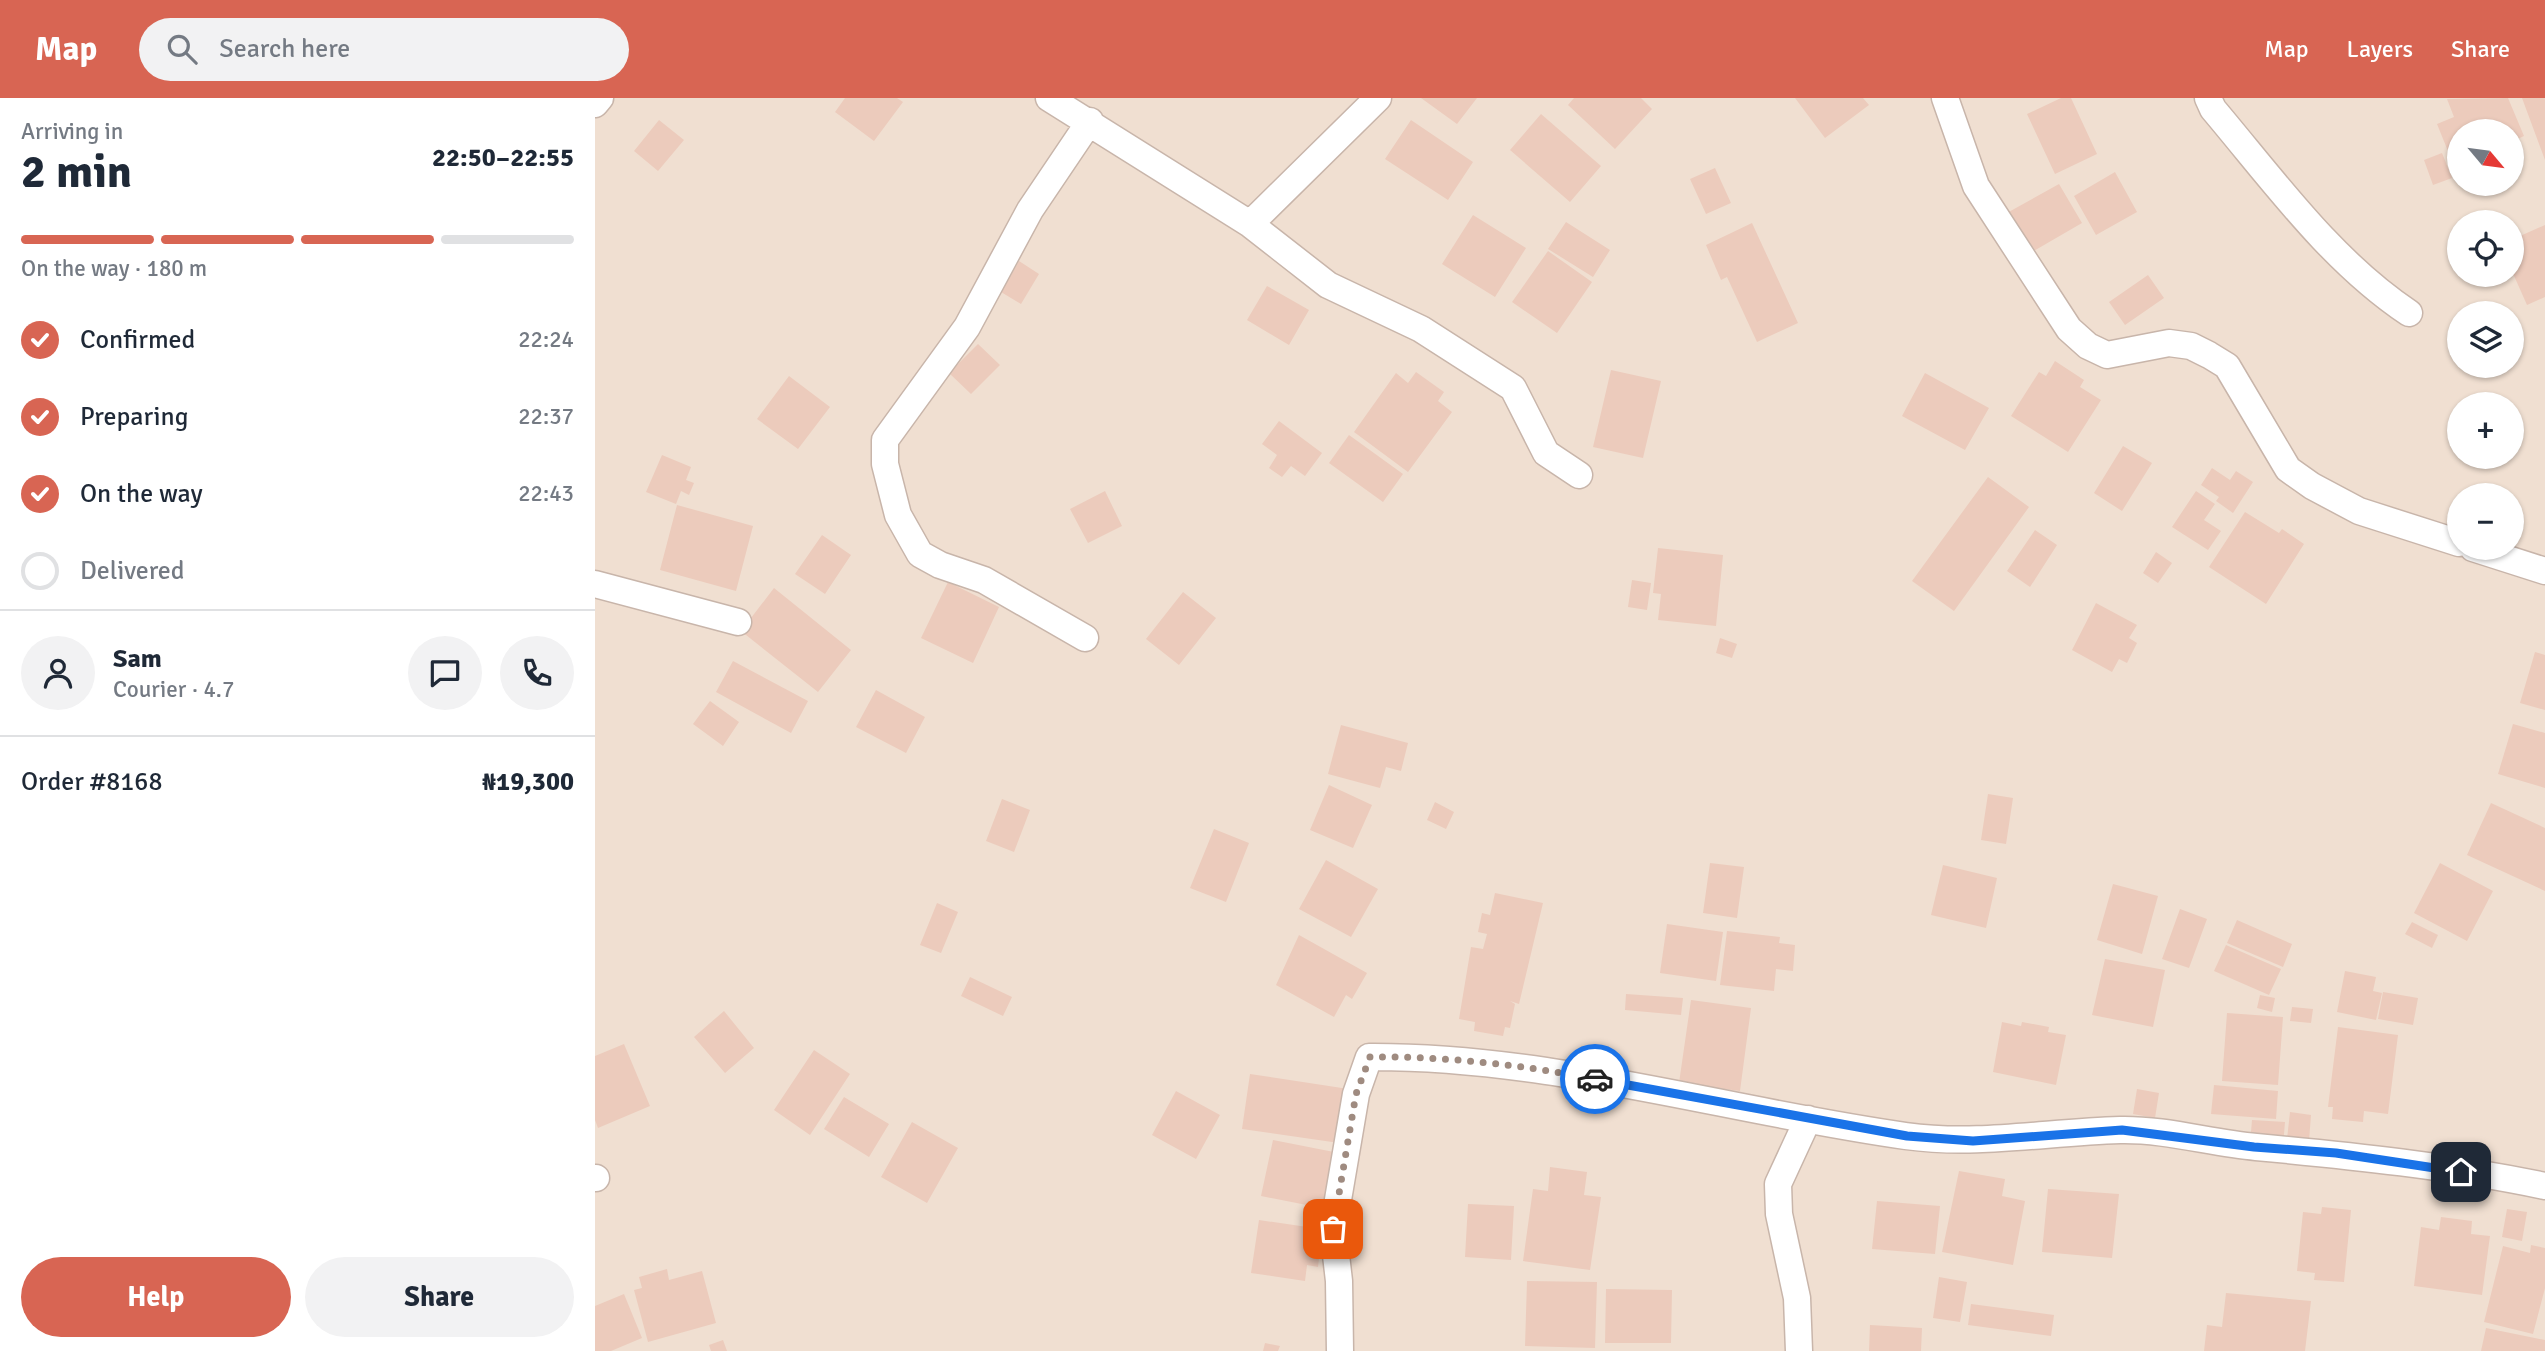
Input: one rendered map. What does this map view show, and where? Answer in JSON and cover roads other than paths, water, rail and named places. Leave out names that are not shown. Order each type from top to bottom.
[{"type":"street","points":[[595,104],[600,98]]},
{"type":"street","points":[[1049,98],[1090,121],[1250,224],[1328,285],[1421,329],[1513,387],[1546,453],[1579,475]]},
{"type":"street","points":[[1250,224],[1378,98]]},
{"type":"street","points":[[1945,98],[1976,186],[2069,329],[2088,346],[2107,355],[2168,343],[2191,346],[2209,355],[2227,366],[2288,469],[2312,486],[2359,511],[2447,539]]},
{"type":"street","points":[[2208,98],[2213,109],[2301,214],[2382,295],[2409,313]]},
{"type":"street","points":[[1085,638],[984,580],[940,565],[920,554],[898,515],[885,464],[885,440],[967,327],[1030,210],[1090,121]]},
{"type":"street","points":[[2511,560],[2545,571]]},
{"type":"street","points":[[595,584],[738,622]]},
{"type":"street","points":[[1340,1351],[1339,1281],[1333,1229],[1356,1094],[1370,1057],[1404,1057],[1550,1070],[1907,1136],[1973,1141],[2122,1130],[2254,1147],[2336,1153],[2545,1186]]},
{"type":"street","points":[[1799,1351],[1797,1298],[1779,1214],[1778,1184],[1808,1119]]}]
